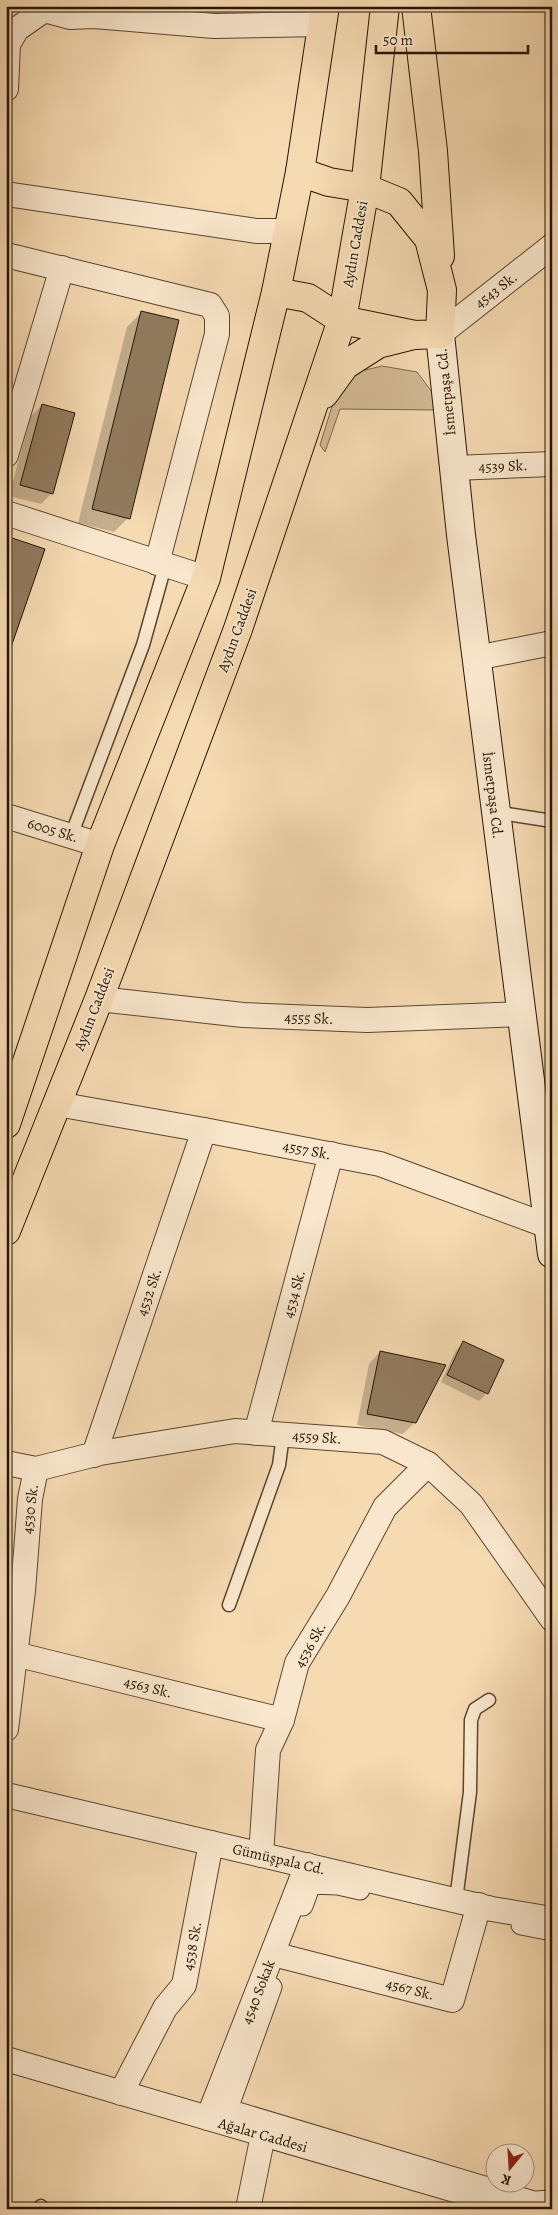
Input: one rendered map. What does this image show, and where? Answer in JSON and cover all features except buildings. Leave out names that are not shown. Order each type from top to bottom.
[{"type":"highway","name":"Aydın Caddesi","points":[[6,1231],[99,999],[238,629],[342,320],[365,188],[385,6]]},
{"type":"highway","points":[[416,6],[433,152],[442,290],[428,335]]},
{"type":"highway","points":[[6,1124],[100,845],[206,578],[276,292],[300,172],[324,15]]},
{"type":"highway","points":[[300,172],[329,182],[365,188],[399,202],[429,239],[442,290]]},
{"type":"highway","points":[[276,292],[308,298],[342,320],[428,335]]},
{"type":"highway","points":[[314,407],[345,366],[378,344],[428,335]]},
{"type":"main road","name":"İsmetpaşa Cd.","points":[[428,335],[454,468],[520,1014],[543,1116],[548,1226],[552,1254]]},
{"type":"street","points":[[6,89],[8,44],[17,29],[47,8],[70,17],[94,16],[214,26],[324,15]]},
{"type":"street","points":[[6,194],[256,231],[288,231]]},
{"type":"street","name":"4543 Sk.","points":[[428,335],[552,246]]},
{"type":"street","points":[[6,255],[210,305],[217,316],[217,334],[161,564]]},
{"type":"street","points":[[6,455],[62,268]]},
{"type":"street","name":"4539 Sk.","points":[[454,468],[552,464]]},
{"type":"street","points":[[6,512],[206,578]]},
{"type":"street","points":[[476,658],[552,643]]},
{"type":"street","name":"6005 Sk.","points":[[6,816],[100,845]]},
{"type":"street","name":"4555 Sk.","points":[[99,999],[243,1015],[367,1020],[520,1014]]},
{"type":"street","name":"4557 Sk.","points":[[57,1104],[380,1164],[548,1226]]},
{"type":"street","name":"4532 Sk.","points":[[94,1455],[204,1130]]},
{"type":"street","name":"4534 Sk.","points":[[256,1433],[331,1154]]},
{"type":"street","name":"4559 Sk.","points":[[6,1462],[36,1469],[94,1455],[234,1431],[383,1442],[428,1464],[471,1504],[552,1620]]},
{"type":"street","name":"4536 Sk.","points":[[261,1854],[268,1750],[282,1720],[297,1663],[338,1596],[386,1507],[428,1464]]},
{"type":"street","points":[[6,1470],[36,1469]]},
{"type":"street","name":"4530 Sk.","points":[[6,1729],[23,1591],[30,1499],[36,1469]]},
{"type":"street","name":"4563 Sk.","points":[[15,1654],[282,1720]]},
{"type":"street","name":"Gümüşpala Cd.","points":[[6,1795],[307,1865],[470,1907],[552,1920]]},
{"type":"street","name":"4538 Sk.","points":[[121,2093],[165,2008],[184,1985],[211,1843]]},
{"type":"street","name":"4540 Sokak","points":[[208,2118],[278,1955],[307,1865]]},
{"type":"street","points":[[552,1931],[470,1907],[338,1885],[311,1884],[278,1955],[228,2109],[534,2202],[552,2200]]},
{"type":"street","name":"4567 Sk.","points":[[278,1955],[452,2000],[470,1907]]},
{"type":"street","name":"Ağalar Caddesi","points":[[6,2059],[509,2207]]},
{"type":"street","points":[[248,2209],[263,2135]]},
{"type":"lane","points":[[71,836],[143,645],[161,564]]},
{"type":"lane","points":[[495,812],[552,821]]},
{"type":"lane","points":[[229,1605],[279,1465],[283,1435]]},
{"type":"lane","points":[[470,1907],[471,1720],[475,1709],[489,1700]]},
{"type":"shaded area","points":[[382,366],[417,372],[432,392],[436,410],[340,409],[325,452],[320,445],[333,403],[357,372]]}]
